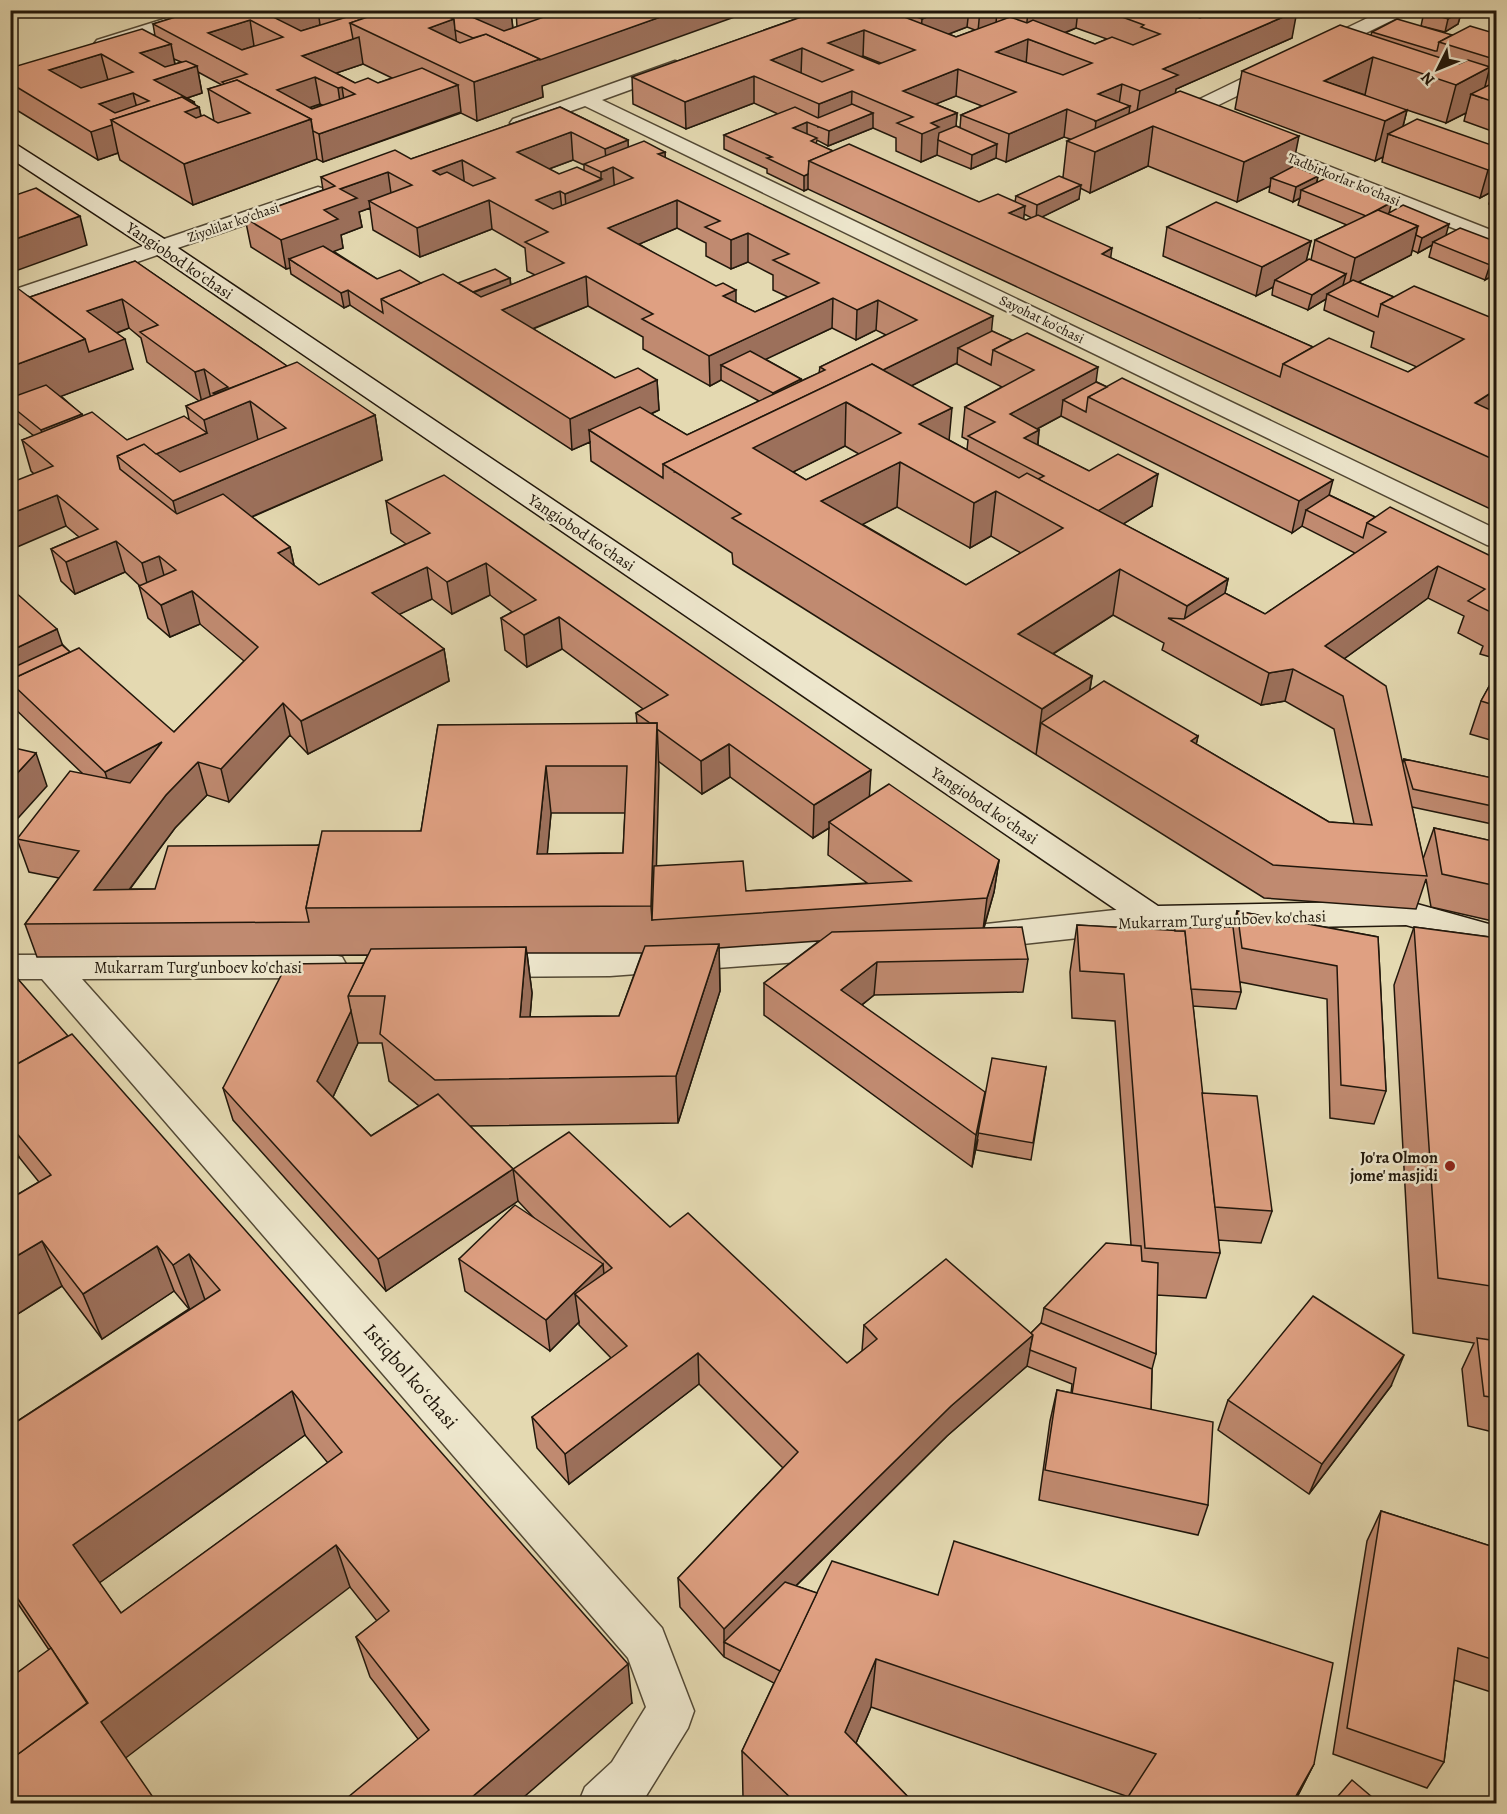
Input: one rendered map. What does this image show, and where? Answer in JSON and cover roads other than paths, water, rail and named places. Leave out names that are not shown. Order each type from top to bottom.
[{"type":"street","points":[[89,48],[213,10]]},
{"type":"street","points":[[1214,128],[1182,115],[1399,10]]},
{"type":"street","points":[[498,131],[697,59]]},
{"type":"street","name":"Sayohat ko'chasi","points":[[587,100],[1497,539]]},
{"type":"street","name":"Tadbirkorlar koʻchasi","points":[[1236,136],[1497,239]]},
{"type":"street","name":"Yangiobod koʻchasi","points":[[10,149],[161,247],[1152,918]]},
{"type":"street","name":"Ziyolilar koʻchasi","points":[[10,299],[341,185]]},
{"type":"street","name":"Mukarram Turg'unboev ko'chasi","points":[[948,939],[1152,918],[1406,913],[1497,938]]},
{"type":"street","points":[[447,965],[610,964],[878,944]]},
{"type":"street","name":"Mukarram Turg'unboev ko'chasi","points":[[10,967],[365,966]]},
{"type":"street","name":"Istiqbol koʻchasi","points":[[52,968],[646,1644],[671,1711],[628,1779],[602,1803]]},
{"type":"place","name":"Jo'ra Olmon jome' masjidi","points":[[1450,1166]]}]
